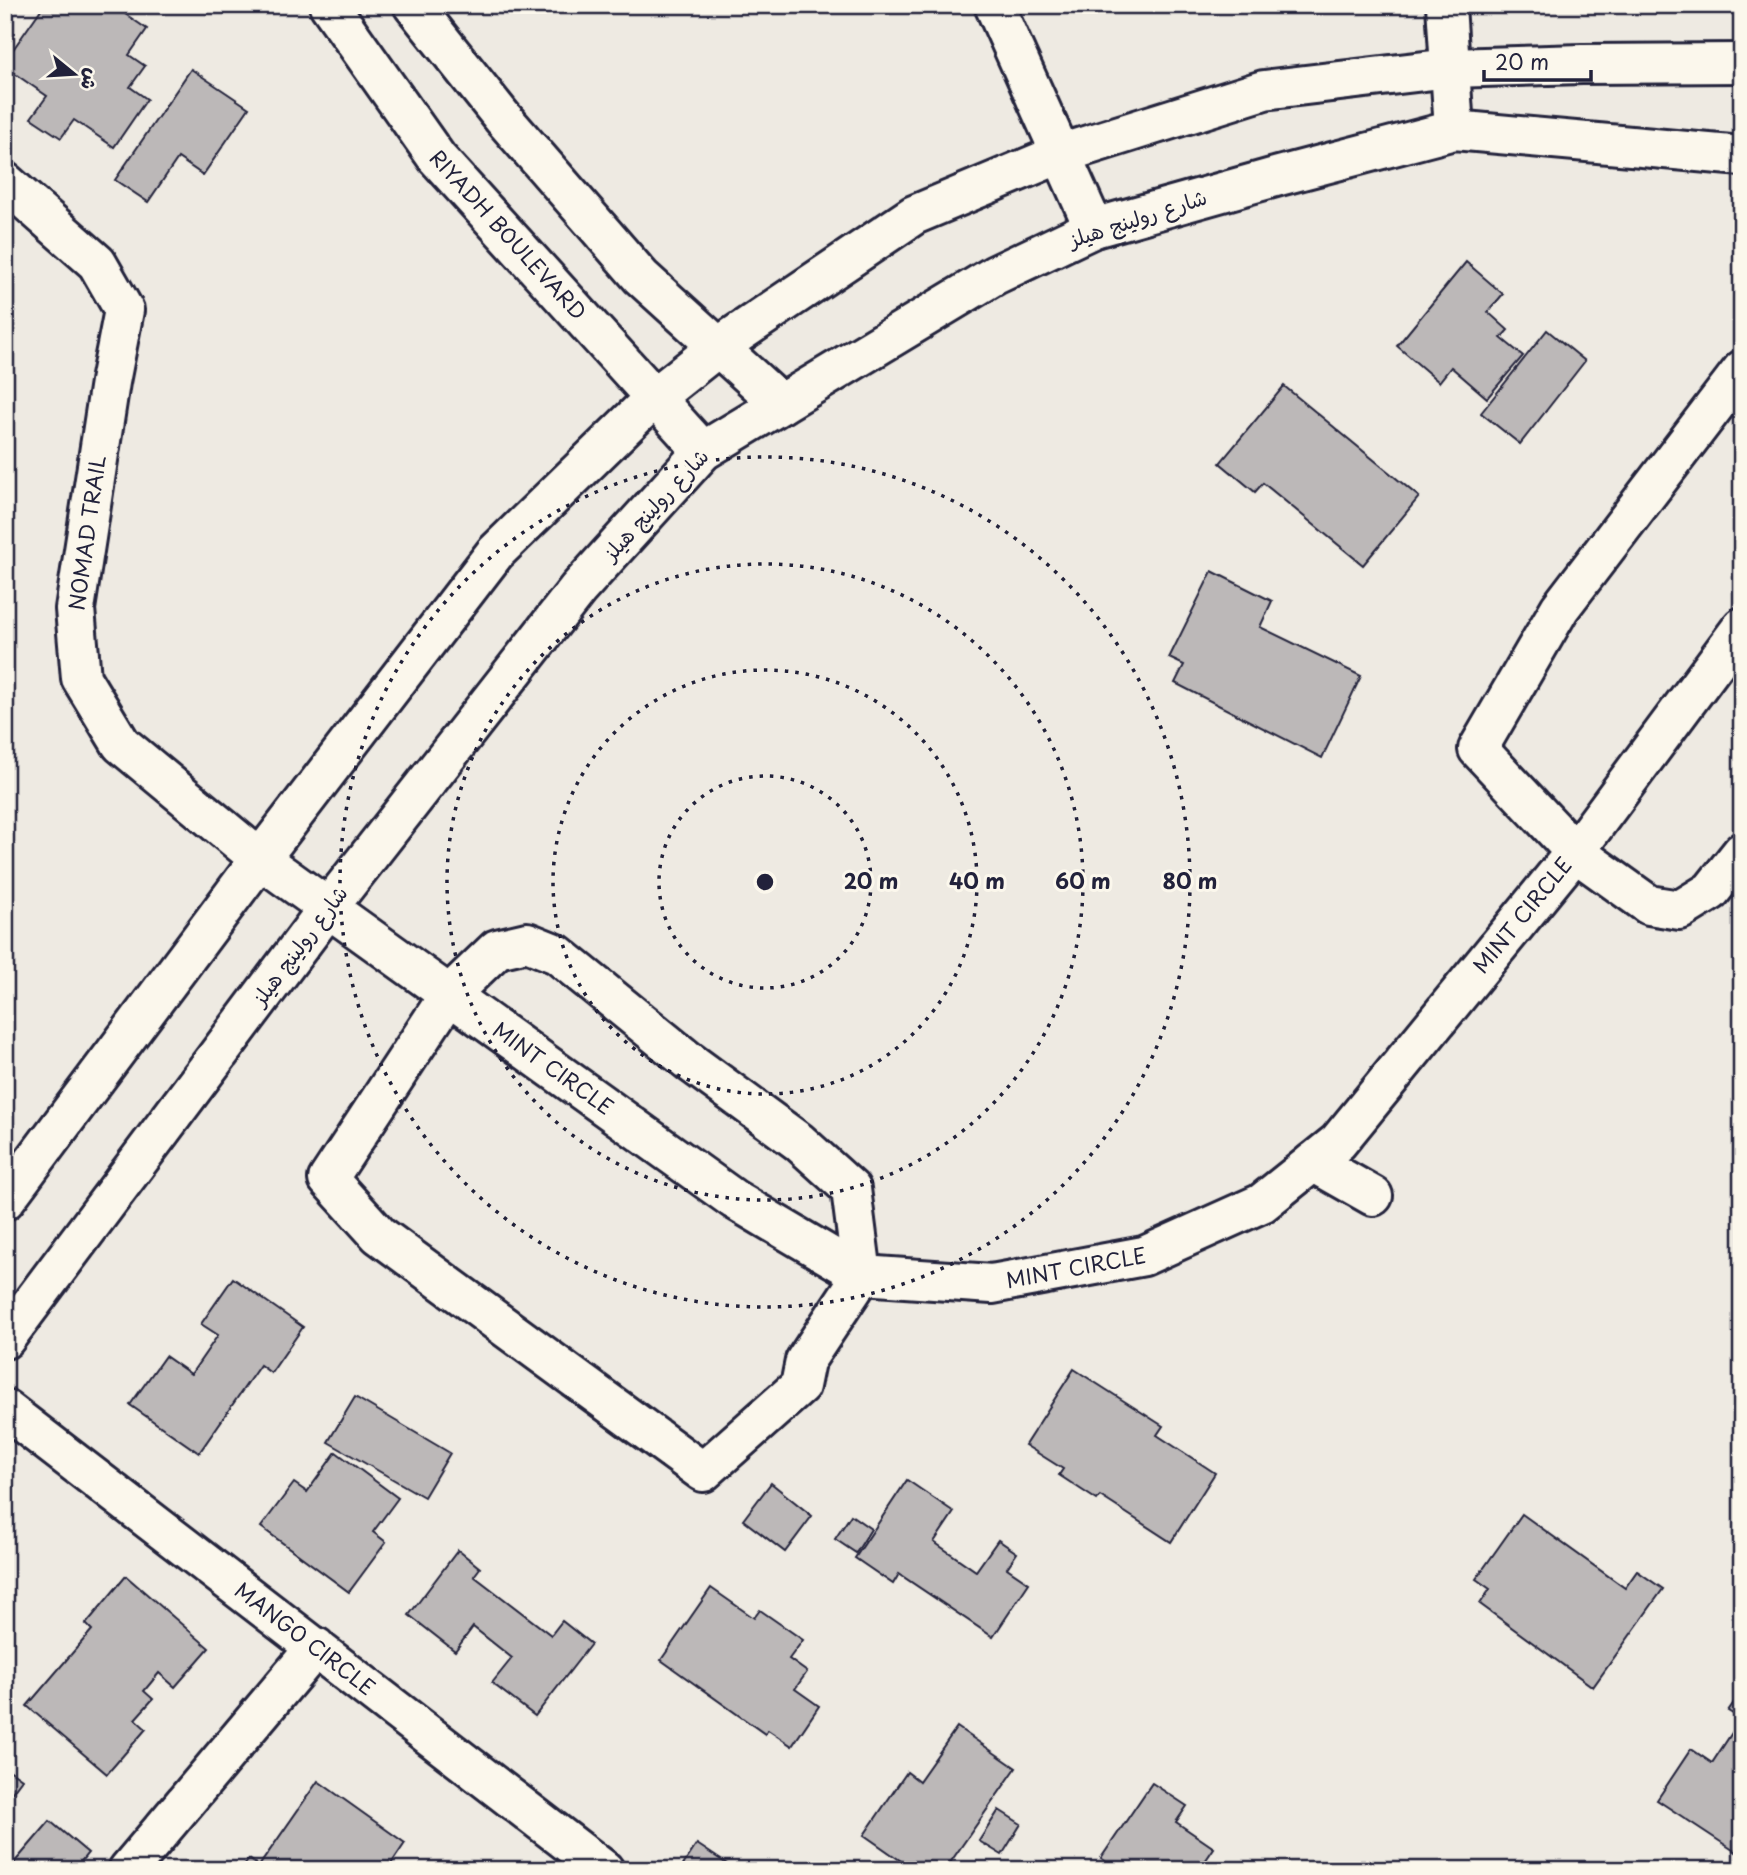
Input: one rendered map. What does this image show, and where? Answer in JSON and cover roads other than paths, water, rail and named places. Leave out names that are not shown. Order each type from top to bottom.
[{"type":"main road","name":"RIYADH BOULEVARD","points":[[329,5],[437,158],[703,451]]},
{"type":"main road","points":[[413,5],[502,117],[641,277],[781,404]]},
{"type":"main road","points":[[994,5],[1094,228]]},
{"type":"main road","points":[[1446,5],[1454,130]]},
{"type":"main road","points":[[5,1200],[260,859],[495,552],[655,397],[718,347],[914,215],[1060,154],[1264,90],[1450,68],[1742,63]]},
{"type":"main road","name":"شارع رولينج هيلز","points":[[5,1339],[328,908],[578,589],[703,451],[995,275],[1094,228],[1454,130],[1742,156]]},
{"type":"main road","name":"NOMAD TRAIL","points":[[5,182],[97,263],[124,310],[110,382],[75,609],[81,678],[121,744],[260,859]]},
{"type":"main road","points":[[1742,370],[1560,608],[1478,749],[1575,852],[1649,905],[1680,910],[1711,891],[1742,852]]},
{"type":"main road","name":"MINT CIRCLE","points":[[260,859],[735,1200],[862,1275],[992,1284],[1144,1256],[1262,1203],[1338,1142],[1575,852],[1742,627]]},
{"type":"main road","points":[[527,942],[557,954],[690,1062],[799,1142],[851,1189],[862,1275],[805,1361],[800,1386],[703,1472],[379,1235],[328,1179],[449,995],[497,949],[527,942]]},
{"type":"main road","points":[[1313,1162],[1373,1195]]},
{"type":"main road","name":"MANGO CIRCLE","points":[[5,1409],[604,1870]]},
{"type":"main road","points":[[128,1870],[316,1647]]}]
